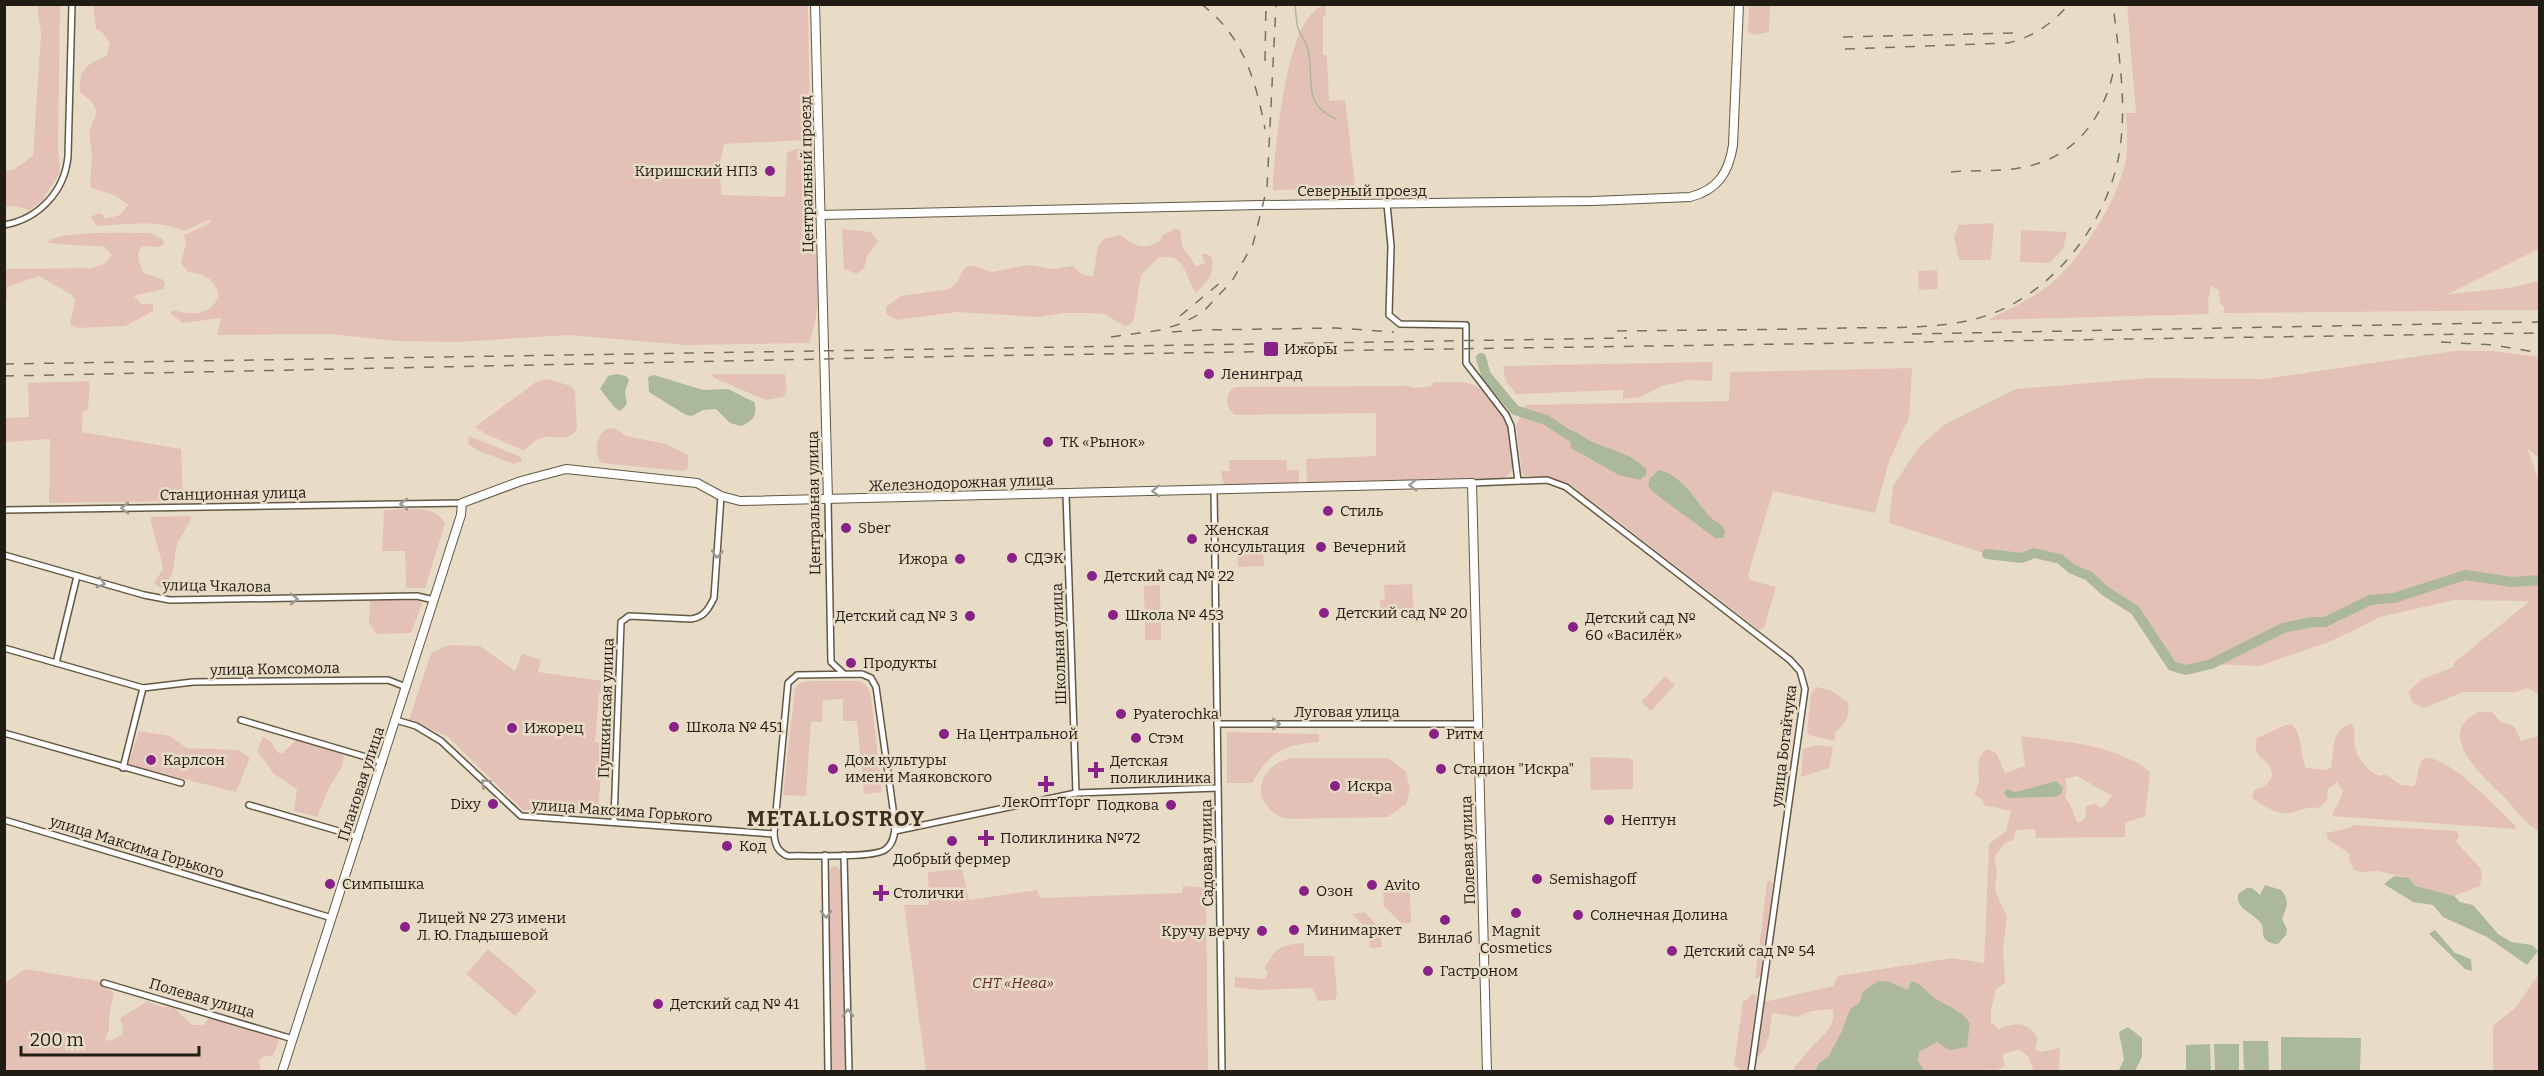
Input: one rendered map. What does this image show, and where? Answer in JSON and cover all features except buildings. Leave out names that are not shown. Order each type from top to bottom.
[{"type":"street","points":[[4,225],[25,219],[45,205],[61,184],[68,165],[72,4]]},
{"type":"street","name":"Центральный проезд","points":[[815,4],[824,343]]},
{"type":"street","name":"Северный проезд","points":[[821,215],[1662,199],[1702,194],[1722,179],[1732,154],[1739,4]]},
{"type":"street","points":[[1387,204],[1391,246],[1389,315],[1400,324],[1466,325],[1466,363],[1506,415],[1511,426],[1518,481]]},
{"type":"street","name":"Центральная улица","points":[[824,343],[831,662]]},
{"type":"street","name":"Железнодорожная улица","points":[[462,503],[521,480],[566,469],[697,483],[721,496],[740,501],[1472,483]]},
{"type":"street","name":"улица Богайчука","points":[[1472,483],[1547,480],[1558,483],[1800,670],[1805,689],[1751,1071]]},
{"type":"street","name":"Полевая улица","points":[[1472,483],[1487,1071]]},
{"type":"street","name":"Садовая улица","points":[[1214,489],[1222,1071]]},
{"type":"street","name":"Школьная улица","points":[[1066,494],[1076,793]]},
{"type":"street","name":"Пушкинская улица","points":[[614,821],[621,622],[629,616],[691,619],[701,617],[709,608],[714,598],[721,496]]},
{"type":"street","name":"Станционная улица","points":[[4,510],[462,503]]},
{"type":"street","name":"Плановая улица","points":[[282,1071],[383,762],[461,515],[462,503]]},
{"type":"street","name":"улица Чкалова","points":[[4,555],[144,595],[170,600],[417,596],[434,600]]},
{"type":"street","points":[[56,663],[77,576]]},
{"type":"street","points":[[4,648],[143,688],[123,768]]},
{"type":"street","points":[[814,674],[831,662],[844,674]]},
{"type":"street","points":[[844,674],[867,675],[876,687],[895,831],[890,844],[879,854],[788,856],[782,854],[777,847],[774,834],[788,683],[797,675],[844,674]]},
{"type":"street","name":"улица Комсомола","points":[[143,688],[193,682],[387,680],[406,687]]},
{"type":"street","points":[[241,720],[383,762]]},
{"type":"street","name":"улица Максима Горького","points":[[396,720],[416,726],[441,741],[521,816],[774,834]]},
{"type":"street","name":"Луговая улица","points":[[1217,724],[1478,724]]},
{"type":"street","points":[[4,733],[181,783]]},
{"type":"street","points":[[895,831],[1076,793],[1218,788]]},
{"type":"street","points":[[249,805],[359,837]]},
{"type":"street","name":"улица Максима Горького","points":[[4,820],[332,918]]},
{"type":"street","points":[[825,855],[828,1071]]},
{"type":"street","points":[[844,855],[849,1071]]},
{"type":"street","name":"Полевая улица","points":[[104,983],[293,1039]]},
{"type":"green space","points":[[37,5],[60,5],[58,148],[60,172],[42,201],[30,210],[15,206],[5,207],[4,171],[13,170],[33,156],[41,33]]},
{"type":"green space","points":[[93,5],[808,5],[810,137],[806,140],[724,144],[719,169],[722,195],[785,197],[787,153],[795,149],[804,150],[807,202],[814,208],[818,293],[814,327],[809,343],[685,345],[568,335],[459,342],[397,341],[331,334],[217,335],[221,318],[183,323],[170,313],[174,310],[187,313],[206,311],[219,296],[208,278],[188,272],[181,263],[186,243],[184,235],[210,223],[211,219],[184,231],[152,224],[97,226],[91,217],[98,213],[105,219],[120,215],[128,205],[115,196],[90,187],[92,154],[89,132],[97,112],[91,101],[80,92],[80,84],[85,68],[106,56],[110,44],[103,33],[96,29]]},
{"type":"green space","points":[[1322,5],[1325,5],[1326,16],[1323,17],[1323,55],[1327,55],[1329,101],[1345,100],[1355,184],[1349,188],[1273,190],[1278,128],[1292,55],[1306,21]]},
{"type":"green space","points":[[1749,5],[1770,5],[1769,32],[1754,35],[1748,32]]},
{"type":"green space","points":[[2127,5],[2539,5],[2539,249],[2448,294],[2510,288],[2539,281],[2539,310],[2223,313],[2225,308],[2220,303],[2219,291],[2211,286],[2208,300],[2209,314],[1988,320],[2033,296],[2060,275],[2085,245],[2107,210],[2115,192],[2126,159],[2126,113],[2136,113]]},
{"type":"green space","points":[[1994,223],[1991,260],[1959,260],[1954,237],[1959,225]]},
{"type":"green space","points":[[842,229],[871,232],[878,241],[867,256],[864,268],[857,274],[844,269]]},
{"type":"green space","points":[[1174,229],[1180,229],[1182,246],[1196,266],[1205,263],[1201,254],[1207,254],[1212,258],[1209,277],[1196,293],[1179,262],[1174,258],[1158,258],[1141,275],[1134,318],[1131,324],[1125,326],[1104,314],[1091,313],[1064,313],[1038,317],[957,312],[897,320],[886,314],[886,307],[901,296],[949,289],[958,281],[963,270],[968,266],[992,272],[1028,265],[1054,269],[1073,266],[1082,274],[1093,277],[1098,247],[1103,239],[1121,235],[1130,242],[1148,246],[1159,242],[1162,236]]},
{"type":"green space","points":[[2021,230],[2067,232],[2063,249],[2050,263],[2020,262]]},
{"type":"green space","points":[[96,233],[151,233],[163,239],[164,244],[159,247],[142,246],[138,259],[144,273],[162,279],[165,283],[164,289],[134,296],[141,304],[153,304],[153,311],[125,326],[77,328],[70,324],[75,300],[72,295],[39,276],[7,287],[7,299],[5,299],[5,269],[92,268],[104,264],[112,255],[104,246],[47,242],[54,238]]},
{"type":"green space","points":[[1937,270],[1938,289],[1919,290],[1918,271]]},
{"type":"green space","points":[[2454,351],[2492,351],[2539,357],[2539,458],[2527,448],[2539,481],[2539,695],[2528,688],[2516,692],[2463,692],[2424,708],[2413,703],[2408,692],[2422,679],[2453,667],[2455,662],[2530,601],[2454,600],[2380,617],[2329,642],[2259,666],[2211,664],[2186,670],[2172,666],[2135,610],[2105,591],[2089,576],[2072,569],[2060,559],[2035,553],[2022,558],[1987,554],[1889,523],[1893,486],[1919,447],[1945,424],[2016,389],[2151,378],[2264,379]]},
{"type":"green space","points":[[1713,362],[1712,381],[1688,380],[1662,386],[1641,397],[1623,399],[1623,390],[1516,394],[1505,380],[1503,366]]},
{"type":"green space","points":[[1912,368],[1909,418],[1889,461],[1875,513],[1773,491],[1748,575],[1750,580],[1776,587],[1764,628],[1759,630],[1570,484],[1550,477],[1525,476],[1522,473],[1516,426],[1526,405],[1729,401],[1730,372]]},
{"type":"green space","points":[[712,374],[785,374],[787,391],[784,397],[766,400],[714,378]]},
{"type":"green space","points":[[547,379],[571,386],[575,391],[577,428],[569,436],[565,438],[544,437],[523,450],[475,427],[536,382]]},
{"type":"green space","points":[[90,381],[88,410],[83,411],[82,432],[181,449],[183,501],[49,503],[50,439],[5,442],[5,418],[29,417],[28,383]]},
{"type":"green space","points":[[1434,382],[1472,384],[1484,392],[1495,405],[1504,418],[1513,442],[1514,461],[1508,475],[1501,479],[1307,484],[1306,459],[1376,456],[1376,413],[1235,415],[1227,403],[1231,389],[1235,387],[1407,386],[1415,388],[1431,386]]},
{"type":"green space","points":[[608,428],[616,429],[626,436],[666,444],[688,455],[688,468],[683,471],[601,463],[597,454],[598,439]]},
{"type":"green space","points":[[469,436],[521,457],[522,461],[514,464],[479,451],[468,444]]},
{"type":"green space","points":[[1229,460],[1287,460],[1287,470],[1299,470],[1299,484],[1224,485],[1221,471],[1230,471]]},
{"type":"green space","points":[[384,510],[426,510],[440,517],[445,523],[425,588],[406,588],[405,551],[382,551]]},
{"type":"green space","points":[[192,516],[178,542],[171,576],[161,588],[154,583],[163,569],[150,517]]},
{"type":"green space","points":[[1263,549],[1264,566],[1238,567],[1237,551]]},
{"type":"green space","points":[[1412,584],[1414,617],[1381,619],[1380,600],[1385,599],[1384,585]]},
{"type":"green space","points":[[1160,585],[1161,640],[1145,640],[1144,586]]},
{"type":"green space","points":[[370,599],[421,600],[422,604],[411,633],[376,634],[369,622]]},
{"type":"green space","name":"Ижорец","points":[[449,645],[480,646],[515,671],[522,654],[541,660],[538,672],[602,681],[595,742],[603,743],[598,814],[523,810],[447,736],[409,720],[431,653]]},
{"type":"green space","points":[[1665,676],[1675,685],[1651,711],[1641,702]]},
{"type":"green space","points":[[860,681],[867,686],[871,697],[882,792],[864,794],[857,721],[843,721],[843,699],[823,700],[822,722],[811,722],[806,796],[783,795],[795,688],[800,683]]},
{"type":"green space","points":[[1816,687],[1830,690],[1848,702],[1846,719],[1836,731],[1834,741],[1809,735],[1807,732],[1811,694]]},
{"type":"green space","points":[[2479,712],[2492,712],[2501,722],[2514,726],[2521,741],[2539,736],[2539,831],[2521,817],[2467,756],[2461,743],[2460,732],[2466,721]]},
{"type":"green space","points":[[2352,724],[2356,752],[2375,774],[2379,776],[2385,774],[2401,785],[2414,786],[2424,758],[2434,759],[2458,773],[2484,795],[2515,825],[2516,829],[2332,816],[2343,792],[2337,782],[2328,789],[2327,801],[2318,808],[2282,813],[2252,798],[2254,790],[2267,784],[2272,777],[2270,768],[2257,753],[2257,738],[2286,725],[2292,725],[2300,739],[2306,768],[2325,770],[2331,768],[2337,735],[2345,726]]},
{"type":"green space","points":[[139,731],[170,736],[187,748],[238,750],[250,758],[236,792],[128,765]]},
{"type":"green space","points":[[1227,732],[1319,734],[1319,742],[1296,745],[1279,752],[1265,764],[1252,783],[1227,783]]},
{"type":"green space","points":[[2021,736],[2077,744],[2118,754],[2146,768],[2150,773],[2145,816],[2125,823],[2125,837],[2036,838],[2035,829],[2016,830],[2013,840],[2004,844],[1994,858],[1997,869],[1995,891],[2007,916],[2003,950],[2005,983],[1996,989],[1991,1022],[1999,1029],[2016,1024],[2026,1026],[2038,1039],[2035,1049],[2040,1052],[2060,1048],[2059,1071],[2034,1071],[2028,1056],[2019,1049],[2002,1055],[2005,1066],[1995,1071],[1984,1069],[1984,1072],[1925,1071],[1918,1061],[1919,1052],[1933,1043],[1968,1040],[1970,1023],[1959,1013],[1934,998],[1919,984],[1911,981],[1908,990],[1890,982],[1863,992],[1859,1003],[1850,1009],[1844,1027],[1828,1057],[1819,1063],[1815,1071],[1794,1071],[1794,1069],[1832,1023],[1833,1009],[1811,1011],[1797,1017],[1772,1013],[1766,1045],[1760,1055],[1755,1058],[1764,1002],[1833,986],[1838,976],[1952,958],[1984,963],[1989,844],[2006,831],[2011,811],[1984,805],[1982,799],[1974,794],[1979,782],[1978,763],[1987,749],[1996,753],[2005,773],[2025,766]],"holes":[[[2077,776],[2112,796],[2102,808],[2095,804],[2086,806],[2085,818],[2081,822],[2077,822],[2065,797],[2067,788],[2065,779]],[[2056,781],[2055,797],[2008,798],[2007,789],[2015,792]]]},
{"type":"green space","points":[[263,737],[271,742],[277,752],[282,754],[297,739],[344,755],[342,766],[329,788],[317,817],[294,811],[297,789],[274,774],[257,751]]},
{"type":"green space","points":[[1818,745],[1833,747],[1829,768],[1801,777],[1803,749]]},
{"type":"green space","points":[[1590,757],[1630,758],[1633,762],[1633,789],[1591,790]]},
{"type":"green space","name":"Искра","points":[[1292,758],[1388,758],[1406,772],[1410,789],[1406,804],[1388,817],[1290,819],[1280,817],[1270,810],[1264,801],[1261,792],[1262,783],[1272,767]]},
{"type":"green space","points":[[2353,825],[2457,831],[2459,837],[2456,842],[2481,869],[2480,886],[2454,896],[2444,895],[2415,886],[2408,878],[2378,871],[2354,870],[2349,860],[2350,854],[2328,839],[2326,833],[2350,828]]},
{"type":"green space","points":[[833,866],[841,870],[846,1071],[832,1071],[829,870]]},
{"type":"green space","name":"СНТ «Нева»","points":[[962,869],[969,900],[1037,890],[1040,898],[1182,893],[1183,886],[1206,888],[1208,1071],[926,1071],[904,905],[929,905],[928,872]]},
{"type":"green space","points":[[1770,880],[1773,884],[1761,976],[1755,979],[1767,882]]},
{"type":"green space","points":[[1410,890],[1411,923],[1401,923],[1384,906],[1383,891]]},
{"type":"green space","points":[[1365,912],[1381,931],[1382,947],[1370,948],[1369,931],[1352,914]]},
{"type":"green space","points":[[1304,943],[1304,956],[1334,956],[1337,994],[1335,1000],[1318,1001],[1312,988],[1258,990],[1235,987],[1235,977],[1265,979],[1268,973],[1264,968],[1279,948]]},
{"type":"green space","points":[[488,949],[537,991],[515,1016],[466,974]]},
{"type":"green space","points":[[25,969],[97,981],[114,993],[109,1029],[105,1039],[110,1041],[122,1035],[120,1018],[148,1001],[158,1006],[175,1008],[192,1025],[203,1025],[211,1016],[277,1034],[278,1044],[273,1055],[262,1057],[259,1062],[261,1071],[5,1071],[4,984]]},
{"type":"green space","points":[[2539,974],[2539,1071],[2493,1071],[2493,1026],[2515,1008]]},
{"type":"green space","points":[[1753,993],[1757,997],[1747,1071],[1742,1071],[1734,1065],[1743,1001]]},
{"type":"shaded area","points":[[617,374],[626,376],[629,380],[625,392],[627,404],[620,411],[600,389],[608,376]]},
{"type":"shaded area","points":[[654,375],[703,390],[728,389],[754,402],[755,414],[751,420],[741,426],[730,423],[716,409],[703,410],[692,416],[686,415],[649,392],[648,377]]},
{"type":"shaded area","points":[[1573,431],[1590,441],[1634,459],[1647,470],[1646,475],[1640,480],[1619,475],[1571,448],[1569,433]]},
{"type":"shaded area","points":[[1659,470],[1675,477],[1688,489],[1710,517],[1723,527],[1725,533],[1723,538],[1715,538],[1653,492],[1648,486],[1650,478]]},
{"type":"shaded area","points":[[2056,781],[2063,788],[2061,794],[2055,797],[2008,798],[2004,794],[2007,789],[2015,792]]},
{"type":"shaded area","points":[[2394,876],[2409,878],[2415,886],[2454,896],[2460,902],[2473,905],[2498,934],[2511,942],[2532,945],[2538,951],[2527,965],[2487,937],[2443,917],[2433,905],[2413,902],[2384,884]]},
{"type":"shaded area","points":[[2265,885],[2281,890],[2287,901],[2282,919],[2287,929],[2286,935],[2278,944],[2265,939],[2261,924],[2239,904],[2238,894],[2247,888],[2252,888],[2260,895]]},
{"type":"shaded area","points":[[2435,930],[2455,953],[2471,959],[2472,971],[2465,969],[2429,934]]},
{"type":"shaded area","points":[[1878,981],[1890,982],[1908,990],[1911,981],[1915,982],[1935,998],[1959,1012],[1970,1023],[1967,1047],[1949,1050],[1937,1042],[1919,1052],[1918,1061],[1925,1071],[1815,1071],[1819,1063],[1828,1057],[1842,1031],[1850,1009],[1859,1003],[1863,992]]},
{"type":"shaded area","points":[[2128,1027],[2142,1038],[2142,1057],[2135,1071],[2120,1071],[2124,1059],[2119,1032]]},
{"type":"shaded area","points":[[2281,1037],[2361,1038],[2360,1071],[2281,1071]]},
{"type":"shaded area","points":[[2243,1041],[2268,1041],[2269,1071],[2244,1071]]},
{"type":"shaded area","points":[[2210,1044],[2211,1071],[2186,1071],[2186,1045]]},
{"type":"shaded area","points":[[2214,1044],[2239,1044],[2239,1071],[2215,1071]]},
{"type":"waterway","points":[[1295,4],[1298,28],[1308,50],[1314,98],[1325,113],[1336,119]]},
{"type":"waterway","points":[[1481,358],[1486,375],[1515,410],[1546,420],[1578,441]]},
{"type":"waterway","points":[[1987,554],[2022,558],[2034,553],[2060,559],[2072,569],[2089,576],[2105,591],[2135,610],[2172,666],[2186,670],[2211,664],[2283,628],[2312,622],[2325,622],[2370,600],[2394,598],[2465,575],[2512,582],[2540,580]]},
{"type":"railway","points":[[1201,4],[1227,30],[1245,60],[1257,94],[1265,129]]},
{"type":"railway","points":[[1265,61],[1266,4]]},
{"type":"railway","points":[[1111,337],[1161,330],[1183,323],[1203,312],[1232,281],[1253,244],[1267,188],[1276,4]]},
{"type":"railway","points":[[1845,49],[2008,43],[2042,29],[2069,4]]},
{"type":"railway","points":[[1617,331],[1928,326],[1979,318],[2006,307],[2032,292],[2076,250],[2093,224],[2116,169],[2123,106],[2113,4]]},
{"type":"railway","points":[[1843,37],[2014,33]]},
{"type":"railway","points":[[1951,172],[2019,168],[2057,155],[2072,145],[2095,118],[2104,101],[2115,64]]},
{"type":"railway","points":[[1180,316],[1221,282]]},
{"type":"railway","points":[[1912,334],[2540,322]]},
{"type":"railway","points":[[1172,332],[1336,328],[1394,332]]},
{"type":"railway","points":[[4,376],[968,356],[2540,333]]},
{"type":"railway","points":[[4,364],[1627,338]]},
{"type":"railway","points":[[2441,342],[2494,345],[2540,353]]},
{"type":"place","name":"Киришский НПЗ","points":[[770,171]]},
{"type":"place","name":"Ижоры","points":[[1271,349]]},
{"type":"place","name":"Ленинград","points":[[1209,374]]},
{"type":"place","name":"ТК «Рынок»","points":[[1048,442]]},
{"type":"place","name":"Стиль","points":[[1328,511]]},
{"type":"place","name":"Sber","points":[[846,528]]},
{"type":"place","name":"Женская консультация","points":[[1192,539]]},
{"type":"place","name":"Вечерний","points":[[1321,547]]},
{"type":"place","name":"СДЭК","points":[[1012,558]]},
{"type":"place","name":"Ижора","points":[[960,559]]},
{"type":"place","name":"Детский сад № 22","points":[[1092,576]]},
{"type":"place","name":"Детский сад № 20","points":[[1324,613]]},
{"type":"place","name":"Школа № 453","points":[[1113,615]]},
{"type":"place","name":"Детский сад № 3","points":[[970,616]]},
{"type":"place","name":"Детский сад № 60 «Василёк»","points":[[1573,627]]},
{"type":"place","name":"Продукты","points":[[851,663]]},
{"type":"place","name":"Pyaterochka","points":[[1121,714]]},
{"type":"place","name":"Школа № 451","points":[[674,727]]},
{"type":"place","name":"Ижорец","points":[[512,728]]},
{"type":"place","name":"На Центральной","points":[[944,734]]},
{"type":"place","name":"Ритм","points":[[1434,734]]},
{"type":"place","name":"Стэм","points":[[1136,738]]},
{"type":"place","name":"Карлсон","points":[[151,760]]},
{"type":"place","name":"Дом культуры имени Маяковского","points":[[833,769]]},
{"type":"place","name":"Стадион \"Искра\"","points":[[1441,769]]},
{"type":"place","name":"Детская поликлиника","points":[[1096,770]]},
{"type":"place","name":"ЛекОптТорг","points":[[1046,784]]},
{"type":"place","name":"Искра","points":[[1335,786]]},
{"type":"place","name":"Dixy","points":[[493,804]]},
{"type":"place","name":"Подкова","points":[[1171,805]]},
{"type":"place","name":"Нептун","points":[[1609,820]]},
{"type":"place","name":"Поликлиника №72","points":[[986,838]]},
{"type":"place","name":"Добрый фермер","points":[[952,841]]},
{"type":"place","name":"Код","points":[[727,846]]},
{"type":"place","name":"Semishagoff","points":[[1537,879]]},
{"type":"place","name":"Симпышка","points":[[330,884]]},
{"type":"place","name":"Avito","points":[[1372,885]]},
{"type":"place","name":"Озон","points":[[1304,891]]},
{"type":"place","name":"Столички","points":[[881,893]]},
{"type":"place","name":"Magnit Cosmetics","points":[[1516,913]]},
{"type":"place","name":"Солнечная Долина","points":[[1578,915]]},
{"type":"place","name":"Винлаб","points":[[1445,920]]},
{"type":"place","name":"Лицей № 273 имени Л. Ю. Гладышевой","points":[[405,927]]},
{"type":"place","name":"Минимаркет","points":[[1294,930]]},
{"type":"place","name":"Кручу верчу","points":[[1262,931]]},
{"type":"place","name":"Детский сад № 54","points":[[1672,951]]},
{"type":"place","name":"Гастроном","points":[[1428,971]]},
{"type":"place","name":"Детский сад № 41","points":[[658,1004]]},
{"type":"district","name":"METALLOSTROY","points":[[836,819]]}]
